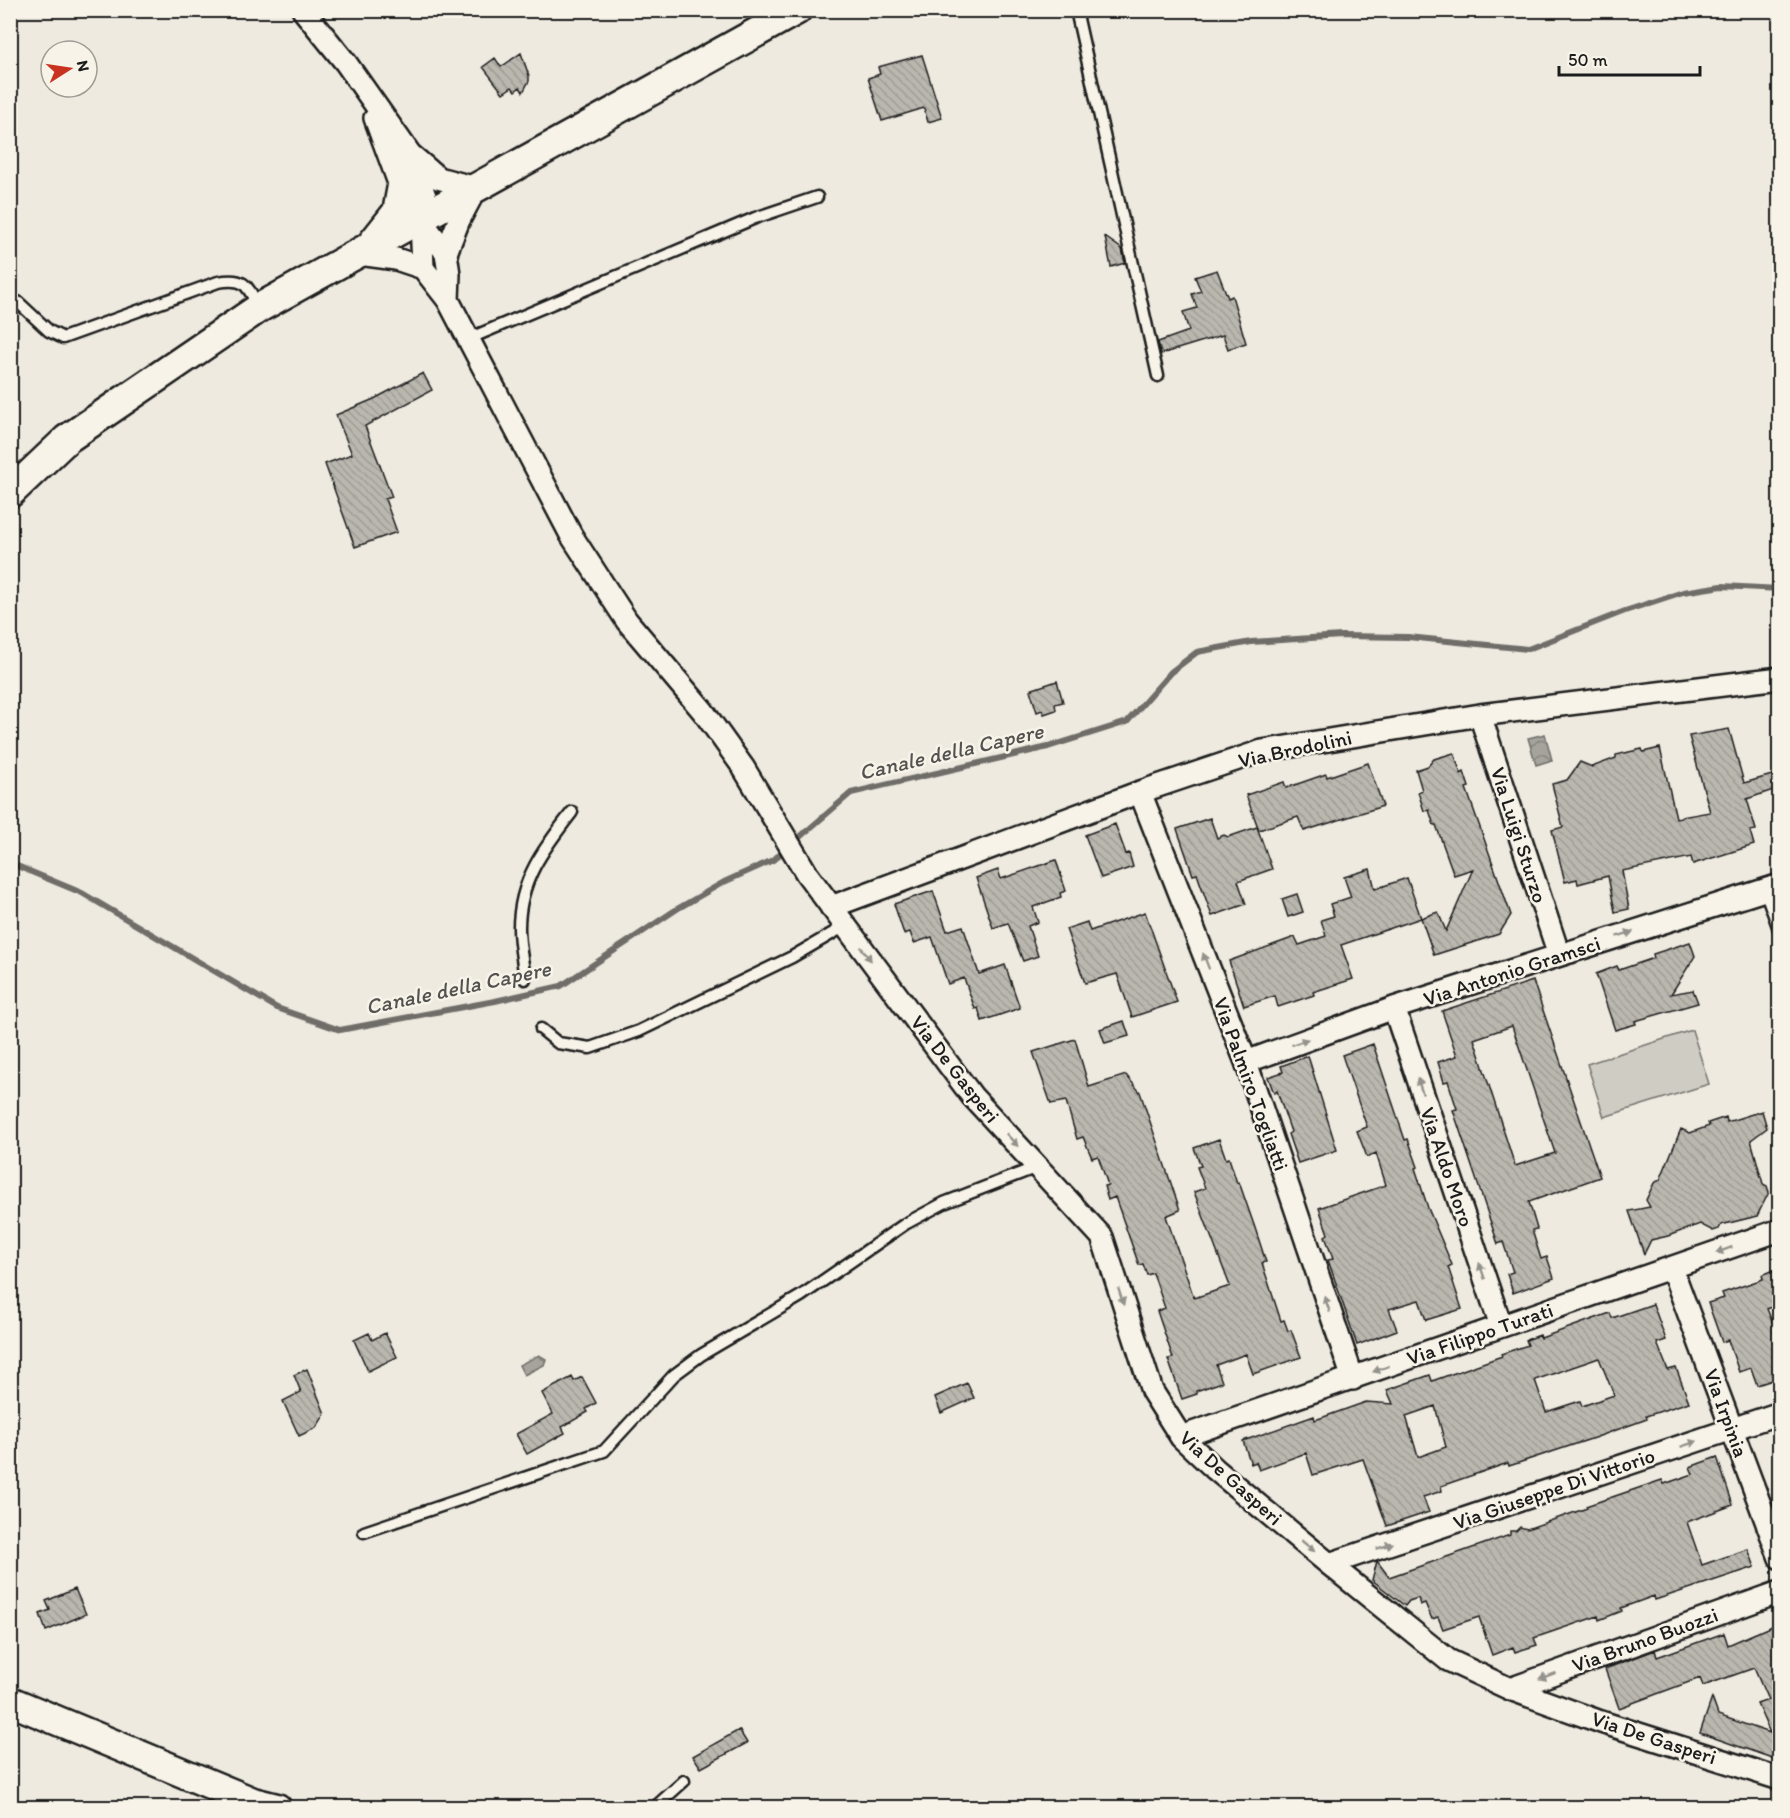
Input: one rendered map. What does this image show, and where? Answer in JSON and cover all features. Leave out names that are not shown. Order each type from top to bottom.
[{"type":"main road","points":[[10,493],[67,439],[259,308],[797,10]]},
{"type":"main road","points":[[10,1701],[253,1802],[277,1808]]},
{"type":"street","points":[[303,10],[361,84],[410,154],[438,178],[476,188],[459,220],[446,253]]},
{"type":"street","points":[[361,84],[399,183],[421,220],[446,253],[449,274],[448,300]]},
{"type":"street","points":[[358,254],[396,259],[423,268],[421,220],[426,199],[410,154]]},
{"type":"street","points":[[358,254],[394,210],[399,183]]},
{"type":"street","name":"Via De Gasperi","points":[[423,268],[448,300],[570,535],[627,621],[703,711],[743,767],[807,874],[972,1096],[1102,1238],[1152,1391],[1181,1437],[1215,1469],[1448,1660],[1510,1689],[1601,1722],[1779,1779]]},
{"type":"street","name":"Via Brodolini","points":[[831,907],[1140,792],[1262,751],[1480,715],[1779,678]]},
{"type":"street","name":"Via Luigi Sturzo","points":[[1480,715],[1559,955]]},
{"type":"street","name":"Via Palmiro Togliatti","points":[[1140,792],[1246,1062],[1353,1379]]},
{"type":"street","name":"Via Antonio Gramsci","points":[[1246,1062],[1394,1008],[1772,888]]},
{"type":"street","name":"Via Aldo Moro","points":[[1394,1008],[1501,1326]]},
{"type":"street","name":"Via Filippo Turati","points":[[1181,1437],[1672,1269],[1779,1230]]},
{"type":"street","name":"Via Irpinia","points":[[1672,1269],[1779,1558]]},
{"type":"street","name":"Via Giuseppe Di Vittorio","points":[[1329,1564],[1779,1413]]},
{"type":"street","name":"Via Bruno Buozzi","points":[[1510,1689],[1779,1592]]},
{"type":"lane","points":[[1077,10],[1158,376]]},
{"type":"lane","points":[[468,339],[755,218],[817,197]]},
{"type":"lane","points":[[10,301],[18,302],[49,331],[63,338],[218,282],[233,280],[248,286],[259,308]]},
{"type":"lane","points":[[525,979],[519,930],[520,908],[526,884],[541,852],[572,812]]},
{"type":"lane","points":[[1772,888],[1779,932]]},
{"type":"lane","points":[[541,1029],[558,1043],[590,1048],[600,1045],[639,1031],[782,962],[845,926]]},
{"type":"lane","points":[[364,1532],[604,1451],[674,1375],[701,1355],[801,1296],[905,1224],[944,1203],[1037,1167]]},
{"type":"lane","points":[[654,1808],[684,1780]]},
{"type":"shaded area","points":[[1692,1030],[1709,1084],[1604,1117],[1587,1064]]},
{"type":"water","points":[[1545,734],[1552,760],[1536,765],[1528,738]]},
{"type":"water","points":[[539,1355],[546,1359],[544,1365],[524,1375],[519,1365]]},
{"type":"building","points":[[521,53],[529,81],[523,92],[520,87],[515,91],[512,87],[503,93],[483,67],[495,58],[501,67]]},
{"type":"building","points":[[922,55],[942,118],[928,122],[924,108],[882,121],[868,78],[880,74],[878,67]]},
{"type":"building","points":[[1105,237],[1122,249],[1125,263],[1111,267]]},
{"type":"building","points":[[1217,270],[1228,298],[1232,296],[1246,343],[1228,349],[1223,335],[1161,354],[1158,342],[1189,331],[1183,312],[1197,308],[1192,294],[1201,291],[1195,277]]},
{"type":"building","points":[[423,373],[432,390],[365,426],[392,497],[385,499],[397,532],[355,547],[325,464],[352,454],[336,415],[374,399]]},
{"type":"building","points":[[1057,681],[1063,702],[1055,704],[1056,710],[1044,714],[1042,710],[1037,712],[1030,690]]},
{"type":"building","points":[[1729,729],[1744,783],[1779,773],[1779,788],[1747,799],[1756,830],[1750,831],[1754,845],[1693,864],[1691,857],[1622,871],[1629,909],[1615,912],[1608,876],[1578,884],[1577,879],[1565,882],[1552,830],[1563,827],[1552,784],[1567,780],[1580,762],[1592,767],[1616,758],[1616,755],[1642,749],[1643,752],[1660,748],[1676,818],[1710,812],[1689,736]]},
{"type":"building","points":[[1454,753],[1461,774],[1464,772],[1469,787],[1466,788],[1511,915],[1499,934],[1434,955],[1421,918],[1438,912],[1446,931],[1473,869],[1454,875],[1429,810],[1424,811],[1418,792],[1422,790],[1416,770],[1428,766],[1434,759]]},
{"type":"building","points":[[1368,763],[1383,806],[1304,831],[1298,817],[1259,830],[1246,795],[1284,782],[1286,788]]},
{"type":"building","points":[[1210,818],[1217,838],[1224,835],[1228,837],[1257,827],[1272,869],[1238,881],[1246,904],[1212,916],[1197,874],[1193,875],[1177,829]]},
{"type":"building","points":[[1115,824],[1133,867],[1101,878],[1085,835]]},
{"type":"building","points":[[1056,860],[1066,891],[1060,893],[1061,897],[1033,907],[1038,922],[1028,926],[1038,956],[1023,961],[1008,923],[993,928],[976,878],[998,870],[1001,879]]},
{"type":"building","points":[[1370,869],[1375,889],[1407,878],[1421,918],[1341,945],[1353,979],[1313,992],[1314,995],[1278,1007],[1275,996],[1244,1006],[1229,961],[1295,937],[1299,945],[1326,936],[1321,920],[1334,916],[1330,904],[1351,897],[1344,877]]},
{"type":"building","points":[[933,891],[947,931],[963,926],[979,974],[1005,965],[1020,1008],[982,1021],[978,1008],[975,1009],[964,978],[948,984],[932,937],[914,943],[910,932],[904,934],[894,904]]},
{"type":"building","points":[[1297,894],[1303,912],[1288,917],[1282,899]]},
{"type":"building","points":[[1145,912],[1177,1002],[1132,1017],[1117,974],[1085,983],[1066,929],[1087,922],[1090,931]]},
{"type":"building","points":[[1690,942],[1695,956],[1671,994],[1693,990],[1698,1003],[1635,1021],[1636,1024],[1615,1030],[1596,974],[1617,966],[1619,970],[1654,958],[1653,954]]},
{"type":"building","points":[[1533,981],[1600,1177],[1529,1202],[1537,1229],[1532,1230],[1541,1259],[1547,1257],[1554,1278],[1513,1293],[1507,1274],[1513,1272],[1503,1242],[1498,1244],[1453,1110],[1457,1109],[1448,1081],[1444,1082],[1438,1062],[1457,1056],[1442,1011]],"holes":[[[1512,1026],[1555,1153],[1515,1166],[1474,1039]]]},
{"type":"building","points":[[1124,1021],[1129,1036],[1105,1043],[1100,1029]]},
{"type":"building","points":[[1075,1039],[1089,1087],[1126,1075],[1140,1092],[1180,1210],[1166,1216],[1194,1298],[1230,1286],[1194,1192],[1205,1188],[1197,1167],[1201,1166],[1194,1148],[1219,1139],[1226,1159],[1229,1158],[1237,1183],[1239,1182],[1255,1228],[1266,1262],[1262,1263],[1281,1321],[1284,1320],[1288,1331],[1291,1330],[1301,1357],[1253,1374],[1246,1354],[1216,1365],[1222,1382],[1196,1391],[1197,1394],[1182,1399],[1168,1359],[1173,1358],[1157,1311],[1165,1308],[1153,1273],[1147,1275],[1143,1264],[1139,1265],[1115,1197],[1108,1200],[1104,1186],[1108,1185],[1098,1156],[1092,1158],[1083,1137],[1077,1139],[1066,1101],[1051,1104],[1033,1052]]},
{"type":"building","points":[[1373,1044],[1405,1140],[1408,1139],[1418,1167],[1415,1168],[1428,1208],[1452,1265],[1448,1267],[1462,1309],[1426,1320],[1419,1300],[1389,1309],[1397,1330],[1357,1345],[1328,1260],[1333,1259],[1319,1208],[1386,1185],[1376,1153],[1367,1157],[1357,1131],[1367,1127],[1342,1055]]},
{"type":"building","points":[[1308,1056],[1337,1150],[1298,1163],[1288,1134],[1291,1132],[1277,1091],[1274,1093],[1268,1077],[1283,1072],[1281,1066]]},
{"type":"building","points":[[1762,1111],[1767,1128],[1751,1140],[1763,1184],[1767,1186],[1769,1192],[1757,1216],[1721,1225],[1719,1229],[1713,1231],[1700,1224],[1651,1240],[1644,1254],[1629,1211],[1650,1207],[1646,1200],[1654,1183],[1660,1180],[1681,1129],[1690,1133],[1709,1126],[1708,1123],[1726,1117],[1727,1122]]},
{"type":"building","points":[[1779,1268],[1779,1304],[1767,1309],[1779,1338],[1779,1378],[1757,1385],[1751,1368],[1739,1372],[1728,1340],[1722,1342],[1708,1303],[1724,1298],[1722,1293],[1763,1279],[1762,1275]]},
{"type":"building","points":[[1653,1304],[1666,1340],[1657,1343],[1668,1370],[1676,1368],[1689,1402],[1646,1416],[1647,1419],[1594,1438],[1509,1466],[1508,1463],[1441,1486],[1442,1491],[1423,1497],[1429,1512],[1387,1526],[1363,1459],[1313,1475],[1306,1453],[1259,1470],[1256,1462],[1251,1464],[1243,1441],[1314,1416],[1315,1420],[1366,1402],[1393,1404],[1387,1390],[1430,1375],[1432,1381],[1502,1356],[1501,1354],[1528,1345],[1526,1340],[1540,1335],[1541,1338],[1610,1313],[1612,1318]],"holes":[[[1599,1358],[1614,1395],[1582,1406],[1580,1401],[1546,1412],[1535,1380]],[[1435,1406],[1446,1447],[1418,1457],[1406,1416]]]},
{"type":"building","points":[[369,1333],[372,1340],[385,1333],[397,1357],[368,1371],[354,1340]]},
{"type":"building","points":[[307,1369],[325,1414],[316,1428],[299,1436],[283,1401],[301,1392],[294,1375]]},
{"type":"building","points":[[572,1377],[574,1381],[582,1377],[596,1403],[586,1409],[588,1412],[562,1427],[565,1433],[527,1454],[516,1434],[553,1414],[542,1393]]},
{"type":"building","points":[[967,1383],[974,1398],[941,1413],[935,1397]]},
{"type":"building","points":[[1717,1457],[1733,1505],[1687,1522],[1702,1565],[1748,1549],[1755,1567],[1655,1600],[1654,1596],[1621,1608],[1622,1611],[1599,1620],[1598,1616],[1534,1638],[1537,1645],[1515,1652],[1513,1647],[1492,1655],[1479,1617],[1443,1629],[1438,1617],[1432,1619],[1425,1603],[1420,1605],[1418,1598],[1409,1601],[1405,1606],[1372,1580],[1377,1561],[1389,1577],[1510,1535],[1510,1531],[1516,1531],[1520,1527],[1527,1529],[1662,1480],[1664,1484],[1693,1474],[1690,1467]]},
{"type":"building","points":[[75,1589],[86,1614],[46,1631],[40,1614],[50,1610],[46,1601]]},
{"type":"building","points":[[1779,1623],[1779,1755],[1776,1748],[1772,1758],[1700,1733],[1712,1698],[1718,1715],[1770,1733],[1757,1704],[1768,1700],[1754,1668],[1703,1686],[1700,1678],[1619,1708],[1605,1669],[1655,1650],[1657,1657],[1724,1633],[1728,1645]]},
{"type":"building","points":[[739,1730],[747,1743],[701,1768],[693,1756]]},
{"type":"waterway","name":"Canale della Capere","points":[[794,842],[851,793],[1048,747],[1127,722],[1171,672],[1197,652],[1251,642],[1341,636],[1408,637],[1528,649],[1625,611],[1683,592],[1722,586],[1780,589]]},
{"type":"waterway","name":"Canale della Capere","points":[[10,863],[82,893],[277,1008],[340,1030],[495,1001],[561,986],[677,909],[724,882],[773,860],[786,849]]}]
